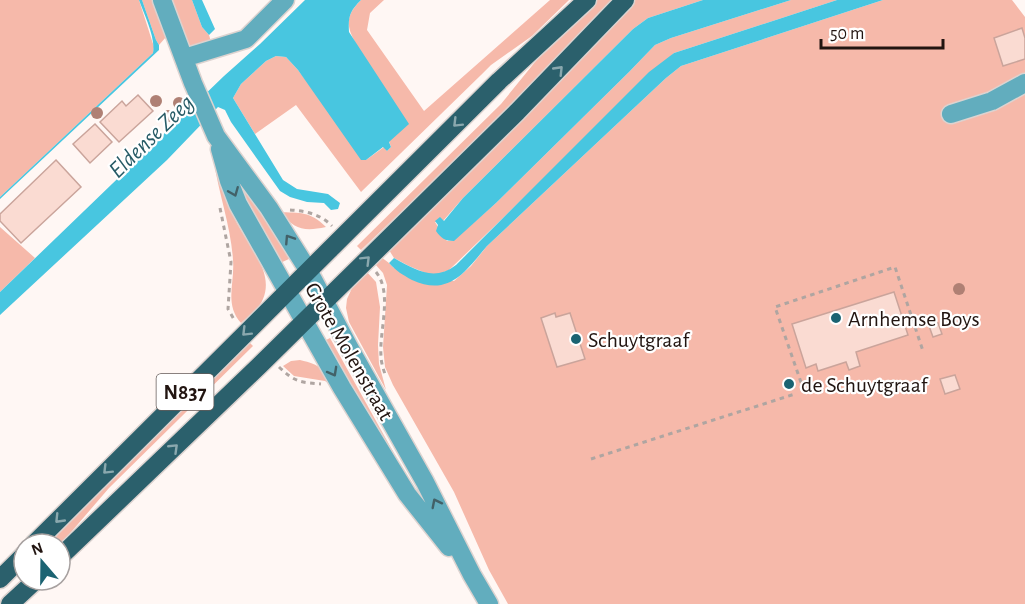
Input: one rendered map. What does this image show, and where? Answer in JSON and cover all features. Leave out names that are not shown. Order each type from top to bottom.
[{"type":"main road","points":[[308,270],[499,81],[587,0]]},
{"type":"main road","points":[[325,301],[559,70],[625,0]]},
{"type":"main road","name":"N837","points":[[46,532],[308,270]]},
{"type":"main road","name":"N837","points":[[72,545],[325,301]]},
{"type":"main road","points":[[0,579],[12,567]]},
{"type":"main road","points":[[10,604],[23,592]]},
{"type":"street","name":"Grote Molenstraat","points":[[162,0],[238,204],[342,388],[407,494],[472,574]]},
{"type":"street","points":[[184,58],[246,39],[285,0]]},
{"type":"street","points":[[951,114],[992,101],[1025,83]]},
{"type":"street","name":"Grote Molenstraat","points":[[213,132],[269,208],[308,270],[426,482],[489,604]]},
{"type":"path","points":[[220,206],[231,262],[228,309],[232,319],[238,325]]},
{"type":"path","points":[[269,208],[304,210],[324,218],[330,224]]},
{"type":"path","name":"Grote Molenstraat","points":[[372,267],[379,276],[384,292],[381,355],[385,375]]},
{"type":"path","points":[[804,391],[776,307],[808,296],[895,267],[922,351]]},
{"type":"path","points":[[591,459],[795,394]]},
{"type":"shaded area","points":[[0,0],[139,0],[154,47],[153,53],[0,197]]},
{"type":"shaded area","points":[[142,0],[153,0],[166,37],[159,45],[156,40]]},
{"type":"shaded area","points":[[171,0],[192,0],[202,27],[209,35],[212,45],[193,47],[188,45]]},
{"type":"shaded area","points":[[361,0],[384,0],[370,13],[367,30],[424,111],[550,0],[569,0],[532,36],[491,65],[361,192],[296,105],[255,134],[233,98],[241,84],[266,61],[276,56],[286,57],[366,160],[384,147],[387,151],[391,147],[350,30],[350,15]]},
{"type":"shaded area","points":[[597,0],[613,0],[484,132],[361,250],[357,246],[501,104],[544,51]]},
{"type":"shaded area","points":[[633,0],[703,0],[648,18],[633,29],[463,198],[443,221],[435,222],[447,241],[454,240],[496,203],[655,45],[791,0],[837,0],[674,53],[449,270],[439,274],[428,274],[394,258],[389,250]]},
{"type":"shaded area","name":"de Schuytgraaf","points":[[883,0],[1012,0],[1025,17],[1025,604],[508,604],[489,570],[454,492],[385,367],[383,347],[387,285],[383,273],[375,264],[381,257],[394,268],[454,281],[471,266],[487,246],[681,66]]},
{"type":"shaded area","points":[[214,162],[216,162],[235,219],[258,258],[265,278],[266,289],[261,303],[241,323],[233,308],[232,248]]},
{"type":"shaded area","points":[[244,185],[289,259],[280,263],[240,187]]},
{"type":"shaded area","points":[[279,212],[310,215],[326,227],[300,228]]},
{"type":"shaded area","points":[[0,227],[35,258],[0,292]]},
{"type":"shaded area","points":[[366,271],[376,282],[380,307],[379,364],[386,390],[349,322],[346,308],[353,286]]},
{"type":"shaded area","points":[[330,338],[396,457],[391,460],[324,341]]},
{"type":"shaded area","points":[[249,342],[253,346],[109,488],[71,532],[60,532]]},
{"type":"shaded area","points":[[300,360],[321,369],[334,387],[325,381],[294,376],[283,366],[291,361]]},
{"type":"water","points":[[139,0],[142,0],[159,50],[0,199],[153,53],[151,33]]},
{"type":"water","points":[[192,0],[202,0],[215,29],[209,35],[202,27]]},
{"type":"water","points":[[305,0],[361,0],[350,14],[349,32],[409,124],[389,142],[391,147],[387,151],[383,147],[366,160],[361,160],[298,70],[286,57],[276,56],[266,61],[241,84],[233,98],[283,180],[297,189],[328,194],[340,203],[338,209],[331,210],[324,203],[307,202],[280,191],[225,110],[218,107],[167,160],[0,315],[0,292]]},
{"type":"water","points":[[703,0],[791,0],[655,45],[496,203],[454,241],[440,236],[436,231],[438,225],[435,221],[440,217],[444,221],[463,198],[633,29],[648,18]]},
{"type":"water","points":[[837,0],[883,0],[681,66],[487,246],[455,279],[436,286],[425,284],[412,280],[389,263],[394,258],[417,270],[433,273],[440,273],[456,265],[649,72],[674,53]]},
{"type":"building","points":[[1022,28],[1025,38],[1025,59],[1003,66],[994,38]]},
{"type":"building","points":[[138,95],[153,111],[119,142],[100,122],[122,101],[126,106]]},
{"type":"building","points":[[95,124],[112,142],[90,163],[73,144]]},
{"type":"building","points":[[56,160],[81,187],[21,243],[0,221],[0,214]]},
{"type":"building","points":[[894,292],[908,335],[856,352],[860,366],[849,370],[846,362],[818,371],[816,364],[806,368],[792,324]]},
{"type":"building","points":[[555,313],[556,317],[570,313],[585,359],[557,367],[541,318]]},
{"type":"building","points":[[938,323],[942,334],[933,337],[929,326]]},
{"type":"building","points":[[955,375],[960,389],[945,394],[940,379]]},
{"type":"place","name":"Arnhemse Boys","points":[[836,318]]},
{"type":"place","name":"Schuytgraaf","points":[[576,339]]},
{"type":"place","name":"de Schuytgraaf","points":[[789,384]]},
{"type":"water label","name":"Eldense Zeeg","points":[[151,136]]}]
